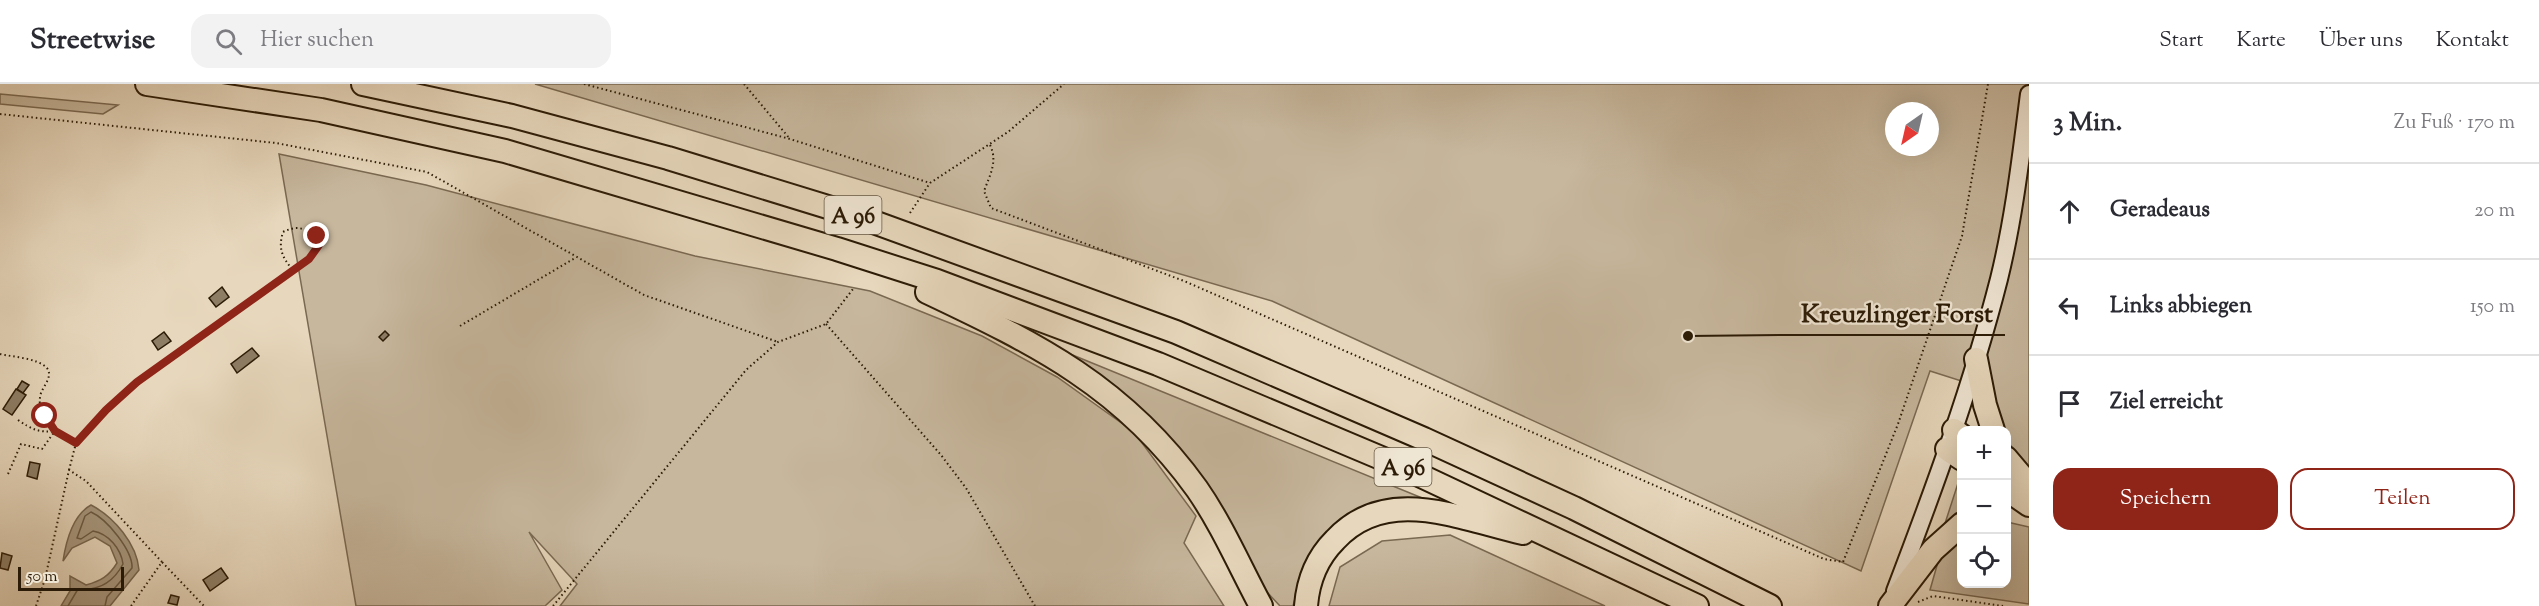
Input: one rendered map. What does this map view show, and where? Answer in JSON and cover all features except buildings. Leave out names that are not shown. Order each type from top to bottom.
[{"type":"highway","name":"A 96","points":[[147,84],[321,110],[505,151],[837,249],[937,282],[1158,363],[1400,466],[1566,542],[1697,606]]},
{"type":"highway","name":"A 96","points":[[363,84],[512,116],[668,158],[857,216],[1176,332],[1424,439],[1574,508],[1770,606]]},
{"type":"highway","points":[[837,249],[1051,355],[1091,380],[1123,405],[1146,427],[1198,491],[1261,606]]},
{"type":"highway","points":[[1976,359],[1992,426]]},
{"type":"highway","points":[[2011,463],[2029,485]]},
{"type":"highway","points":[[2011,472],[2029,485]]},
{"type":"highway","points":[[2011,492],[2029,505]]},
{"type":"highway","points":[[1306,606],[1310,580],[1328,547],[1355,522],[1384,510],[1425,508],[1566,542]]},
{"type":"highway","points":[[2011,508],[2029,510]]},
{"type":"highway","points":[[1890,606],[1933,549],[1957,528]]},
{"type":"main road","points":[[1890,606],[1956,443],[2011,222],[2029,94]]},
{"type":"path","points":[[584,84],[790,139],[930,183]]},
{"type":"path","points":[[744,84],[790,139]]},
{"type":"path","points":[[910,213],[930,183],[990,145],[1064,84]]},
{"type":"path","points":[[990,145],[995,154],[993,168],[984,191],[991,208],[1184,280],[1824,559],[1843,562],[1898,423],[1962,236],[1988,84]]},
{"type":"path","points":[[0,114],[276,142],[427,172],[575,258],[644,295],[778,342]]},
{"type":"path","points":[[36,606],[45,579],[76,443],[106,410],[137,382],[309,259],[319,245],[317,236],[305,228],[292,228],[283,232],[279,245],[292,269]]},
{"type":"path","points":[[460,326],[575,258]]},
{"type":"path","points":[[553,606],[746,370],[778,342],[826,324],[853,289]]},
{"type":"path","points":[[826,324],[927,439],[966,488],[1035,606]]},
{"type":"path","points":[[0,354],[47,368],[49,374],[40,401],[49,424],[55,431],[76,443]]},
{"type":"path","points":[[18,420],[30,429],[43,432],[55,431]]},
{"type":"path","points":[[8,474],[21,444],[42,449],[55,431]]},
{"type":"path","points":[[69,470],[86,481],[204,606]]},
{"type":"path","points":[[131,606],[162,562]]},
{"type":"path","points":[[1914,606],[1933,596],[2003,606]]},
{"type":"shaded area","points":[[535,84],[2029,84],[2029,468],[2011,446],[2011,426],[2003,426],[1993,391],[1930,371],[1861,571],[1272,301]]},
{"type":"shaded area","points":[[0,94],[118,105],[103,114],[0,104]]},
{"type":"shaded area","points":[[279,154],[426,185],[695,256],[870,291],[982,336],[1057,377],[1134,432],[1196,516],[1184,543],[1224,606],[560,606],[577,584],[529,532],[562,590],[545,606],[356,606]]},
{"type":"shaded area","points":[[1053,347],[1427,500],[1394,499],[1339,521],[1318,546],[1301,577],[1293,606],[1280,606],[1265,590],[1224,512]]},
{"type":"shaded area","points":[[1957,486],[1957,520],[1938,545]]},
{"type":"shaded area","points":[[2011,523],[2029,527],[2029,604],[1930,590],[1938,562],[1957,541],[1957,588],[2011,588]]},
{"type":"shaded area","points":[[1450,535],[1605,606],[1329,606],[1340,567],[1382,541]]},
{"type":"water","points":[[91,505],[100,510],[123,532],[134,551],[139,570],[110,606],[61,606],[70,591],[70,576],[86,585],[104,577],[117,563],[110,546],[95,537],[72,548],[63,561],[68,537],[75,522],[79,515]]},
{"type":"place","name":"Kreuzlinger Forst","points":[[1688,336]]},
{"type":"route","points":[[45,416],[55,431],[76,443],[106,410],[137,382],[309,259],[319,245],[317,236]]}]
